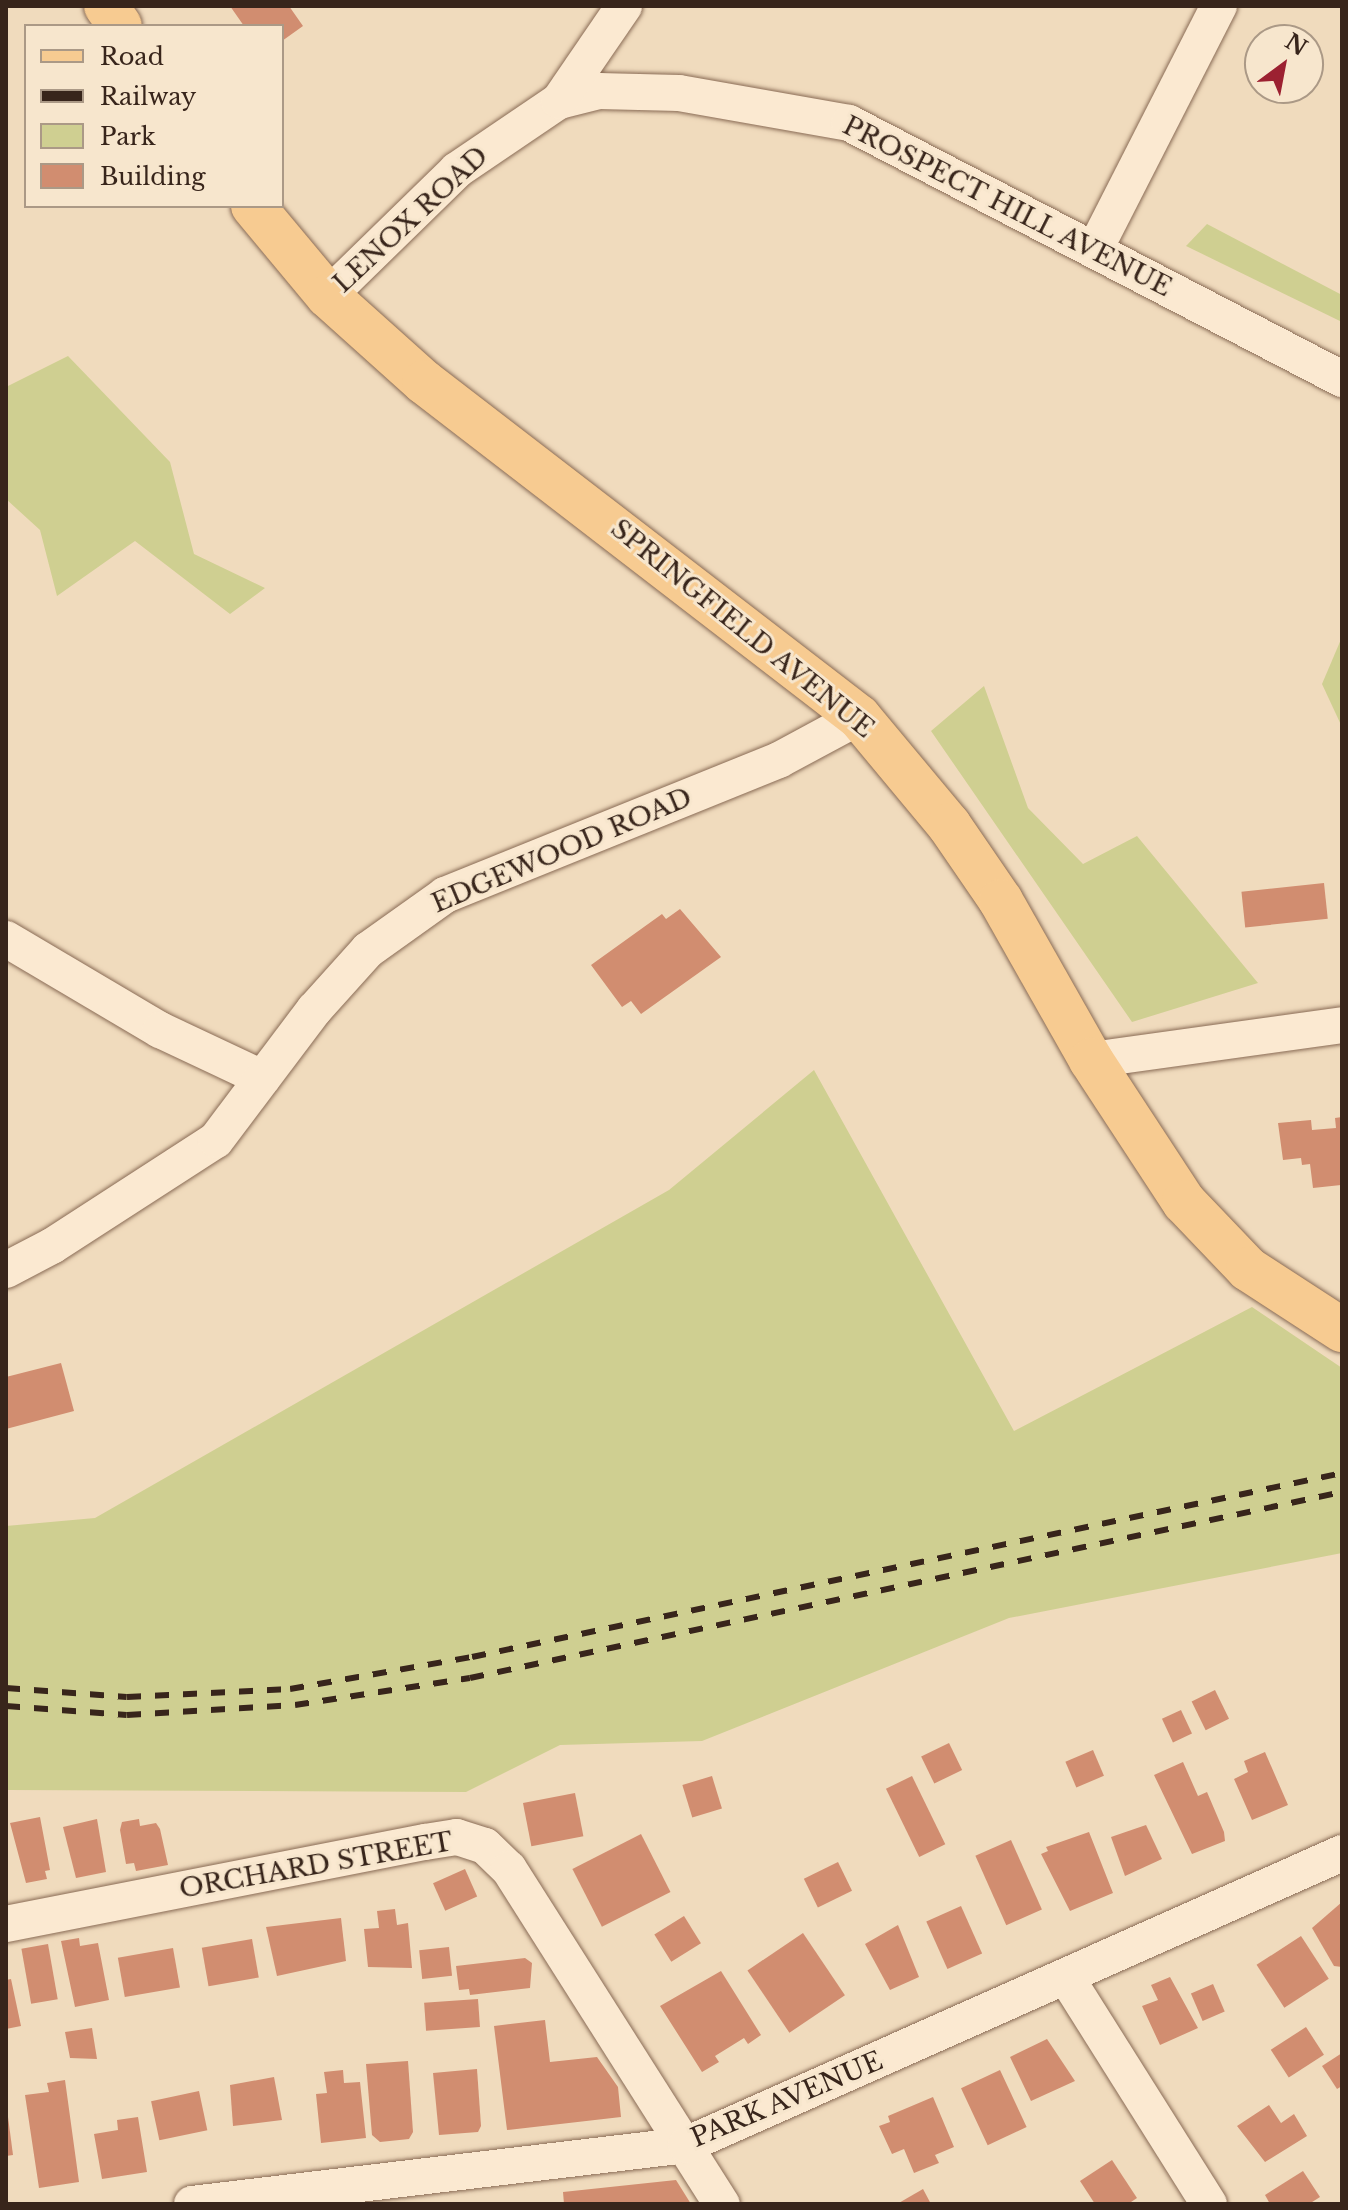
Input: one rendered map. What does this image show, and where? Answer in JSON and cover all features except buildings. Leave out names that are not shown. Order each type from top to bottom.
[{"type":"main road","points":[[106,6],[119,24]]},
{"type":"main road","name":"SPRINGFIELD AVENUE","points":[[255,208],[328,296],[424,382],[859,717],[949,825],[993,888],[1091,1060],[1184,1202],[1248,1269],[1342,1330]]},
{"type":"street","name":"LENOX ROAD","points":[[328,296],[457,170],[559,101],[624,6]]},
{"type":"street","points":[[1095,249],[1219,6]]},
{"type":"street","name":"PROSPECT HILL AVENUE","points":[[559,101],[599,91],[664,91],[849,123],[1342,379]]},
{"type":"street","name":"EDGEWOOD ROAD","points":[[6,1270],[52,1246],[216,1140],[262,1078],[368,950],[445,895],[779,760],[859,717]]},
{"type":"street","points":[[6,939],[160,1030],[262,1078]]},
{"type":"street","points":[[1091,1060],[1342,1025]]},
{"type":"street","name":"ORCHARD STREET","points":[[6,1924],[457,1837],[485,1846],[509,1869],[722,2204]]},
{"type":"street","name":"PARK AVENUE","points":[[192,2204],[430,2190],[686,2145],[1342,1853]]},
{"type":"street","points":[[1066,1977],[1209,2204]]},
{"type":"green space","points":[[1207,224],[1342,295],[1342,322],[1186,246]]},
{"type":"green space","points":[[68,356],[170,462],[194,554],[265,588],[230,614],[135,541],[57,596],[40,530],[6,499],[6,387]]},
{"type":"green space","points":[[1342,637],[1342,727],[1322,684]]},
{"type":"green space","points":[[984,686],[1028,808],[1083,864],[1137,836],[1258,983],[1132,1022],[931,731]]},
{"type":"green space","points":[[814,1070],[1014,1431],[1252,1307],[1342,1368],[1342,1553],[1009,1618],[702,1741],[560,1745],[466,1792],[6,1790],[6,1526],[95,1518],[669,1190]]},
{"type":"railway","points":[[6,1688],[127,1697],[290,1689],[472,1657],[1342,1473]]},
{"type":"railway","points":[[6,1706],[127,1715],[295,1705],[470,1678],[1342,1492]]}]
